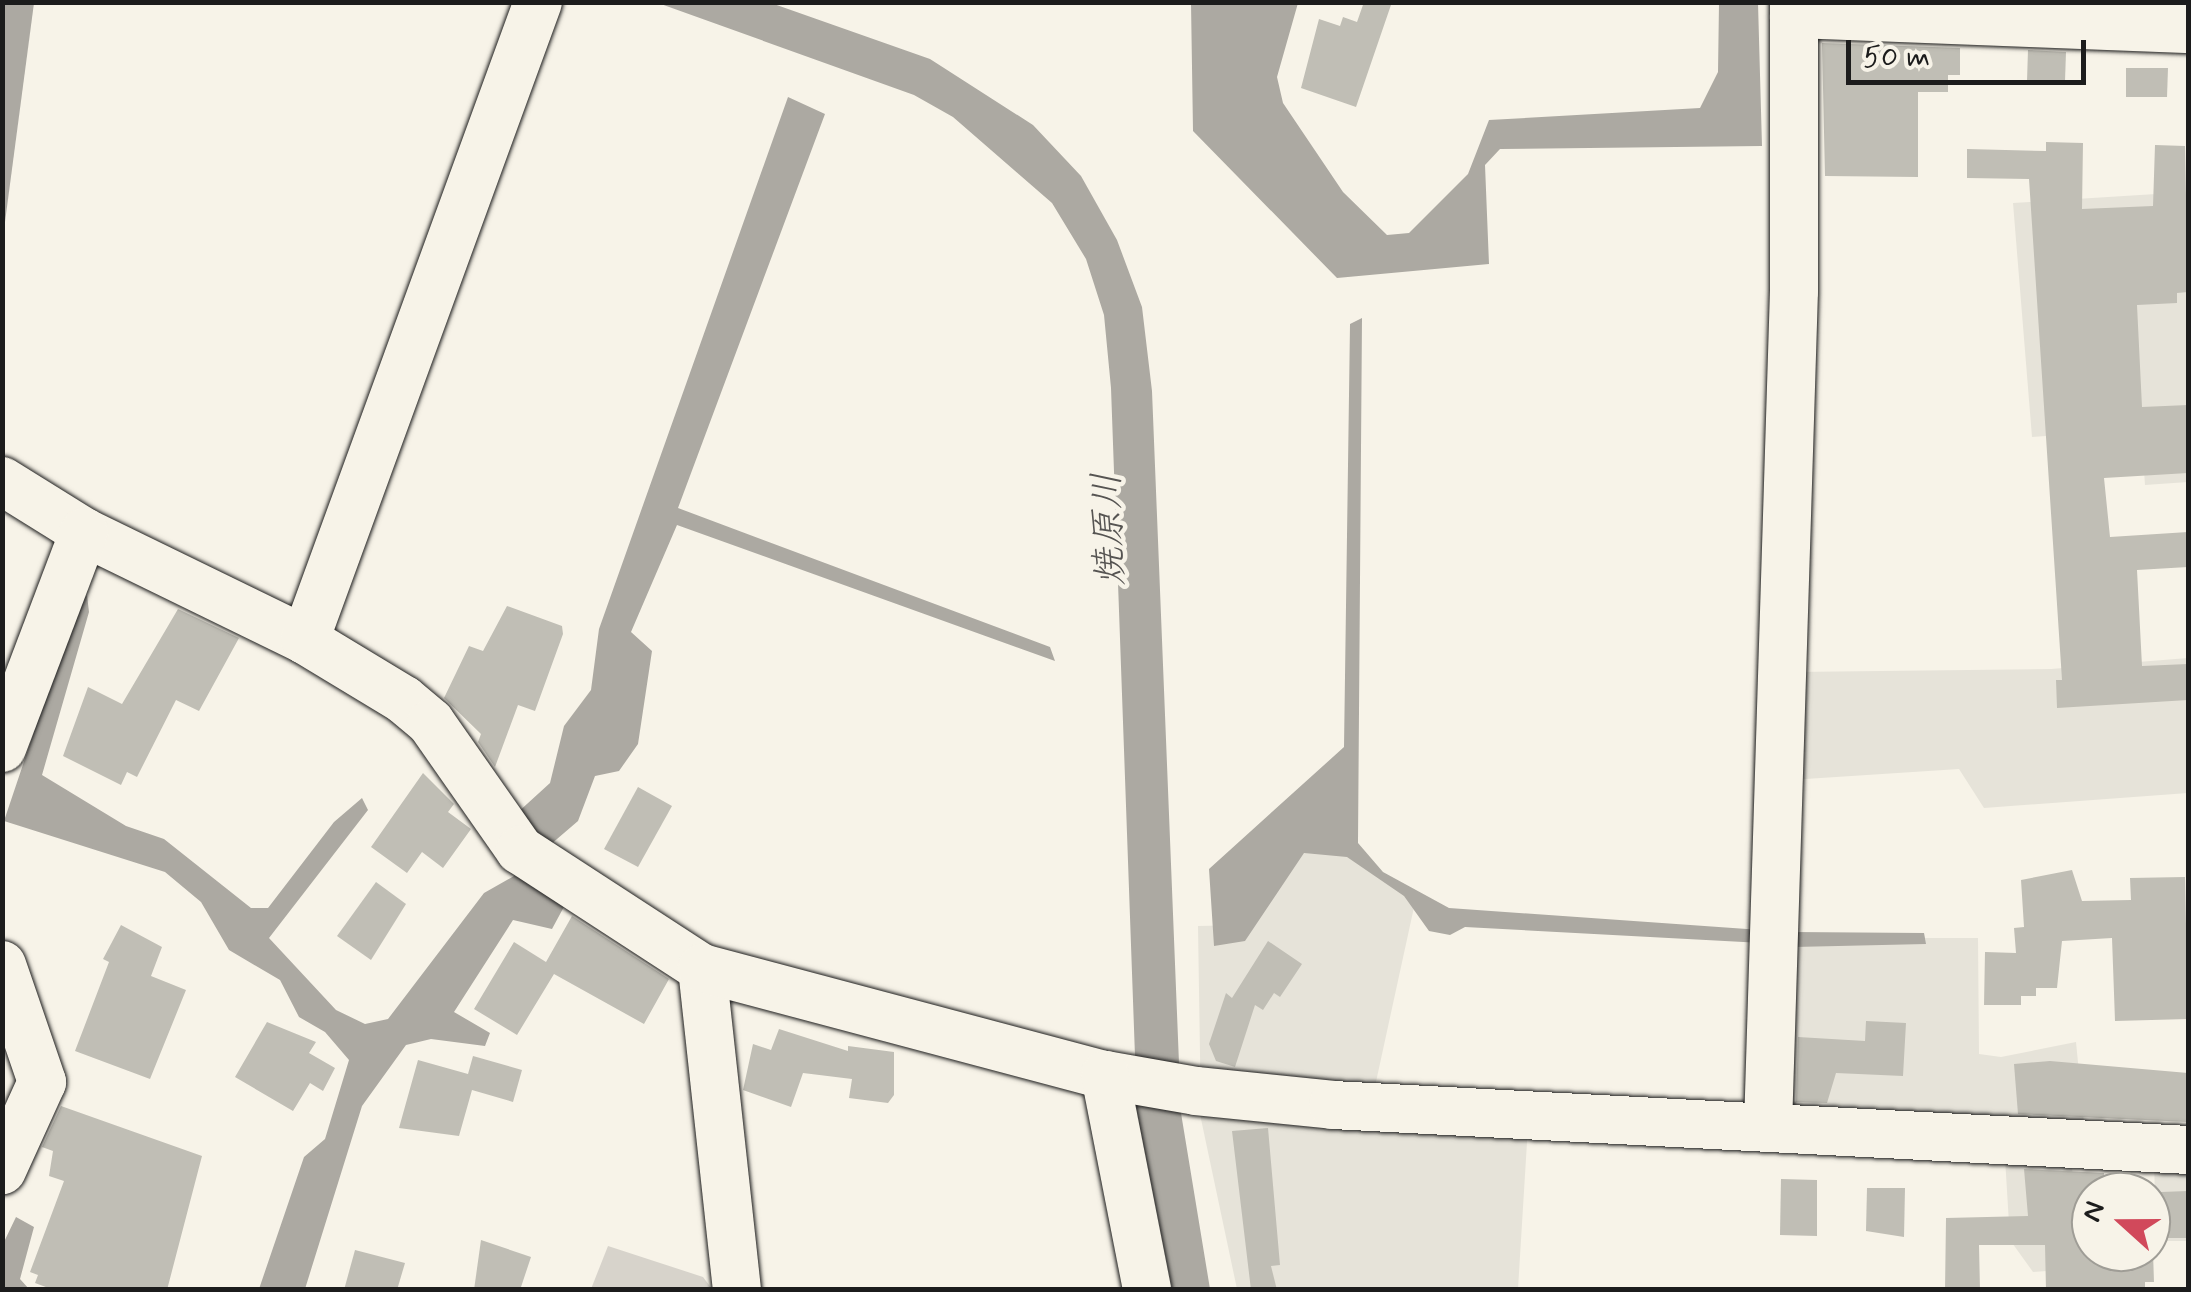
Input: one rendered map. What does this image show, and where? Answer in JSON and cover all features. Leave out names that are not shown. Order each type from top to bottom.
[{"type":"street","points":[[305,640],[538,2]]},
{"type":"street","points":[[1768,1127],[1794,290],[1794,8],[2188,29]]},
{"type":"street","points":[[2,481],[84,532],[305,640],[430,722],[534,860],[702,968],[1105,1076],[1196,1091],[1333,1105],[2188,1150]]},
{"type":"street","points":[[2,748],[84,532]]},
{"type":"street","points":[[2,965],[42,1082],[2,1170]]},
{"type":"street","points":[[702,968],[737,1290]]},
{"type":"street","points":[[1105,1076],[1147,1290]]},
{"type":"shaded area","points":[[2,3],[34,3],[3,237]]},
{"type":"shaded area","points":[[658,3],[771,3],[930,59],[1033,125],[1081,176],[1117,240],[1142,307],[1152,391],[1181,1113],[1210,1289],[1172,1289],[1137,1112],[1111,388],[1104,315],[1086,259],[1052,203],[953,117],[914,95]]},
{"type":"shaded area","points":[[1191,3],[1298,3],[1277,77],[1283,103],[1343,192],[1387,235],[1409,233],[1468,174],[1489,120],[1700,108],[1718,72],[1719,3],[1758,3],[1762,146],[1500,149],[1485,165],[1489,264],[1337,278],[1193,131]]},
{"type":"shaded area","points":[[788,97],[825,114],[678,508],[1050,647],[1055,661],[677,525],[631,632],[652,651],[638,744],[619,771],[595,776],[578,821],[550,845],[566,903],[552,929],[513,920],[454,1012],[490,1033],[485,1046],[431,1039],[406,1045],[362,1106],[305,1289],[259,1289],[304,1157],[325,1139],[349,1060],[325,1032],[299,1017],[280,980],[229,950],[201,902],[165,872],[4,821],[76,607],[87,595],[89,612],[42,775],[126,826],[164,839],[251,908],[268,908],[334,822],[362,798],[368,810],[269,938],[336,1010],[365,1024],[388,1019],[484,893],[514,876],[533,838],[516,814],[550,783],[564,726],[591,690],[599,629]]},
{"type":"shaded area","points":[[2188,192],[2188,482],[2145,485],[2141,429],[2032,437],[2013,203]]},
{"type":"shaded area","points":[[1362,318],[1358,843],[1383,872],[1449,908],[1761,930],[1762,943],[1465,927],[1450,935],[1429,931],[1404,896],[1347,857],[1304,853],[1245,941],[1214,946],[1209,869],[1344,747],[1350,324]]},
{"type":"shaded area","points":[[2188,658],[2188,793],[1984,808],[1959,769],[1790,780],[1794,672],[2051,669]]},
{"type":"shaded area","points":[[1306,826],[1416,898],[1374,1091],[1528,1126],[1518,1289],[1237,1289],[1201,1119],[1198,926],[1245,925]]},
{"type":"shaded area","points":[[1793,932],[1924,933],[1926,944],[1794,947]]},
{"type":"shaded area","points":[[1786,938],[1978,938],[1979,1054],[2001,1057],[2076,1042],[2087,1154],[2072,1159],[2071,1269],[2033,1272],[2010,1240],[2003,1125],[1780,1113]]},
{"type":"shaded area","points":[[2154,1159],[2188,1159],[2188,1241],[2171,1241],[2171,1172],[2154,1172]]},
{"type":"shaded area","points":[[16,1217],[34,1227],[20,1279],[29,1289],[3,1289],[3,1244]]},
{"type":"shaded area","points":[[608,1246],[703,1277],[712,1289],[591,1289]]},
{"type":"building","points":[[1364,2],[1392,2],[1356,107],[1301,88],[1319,19],[1340,26],[1343,17],[1357,22]]},
{"type":"building","points":[[1822,43],[1960,48],[1960,75],[1948,75],[1948,92],[1918,92],[1918,177],[1825,176]]},
{"type":"building","points":[[2028,50],[2066,52],[2065,81],[2027,81]]},
{"type":"building","points":[[2126,68],[2168,68],[2167,97],[2126,97]]},
{"type":"building","points":[[2046,142],[2083,143],[2082,209],[2153,206],[2155,145],[2185,146],[2188,292],[2177,293],[2177,303],[2137,305],[2142,407],[2188,405],[2188,473],[2104,478],[2110,537],[2188,532],[2188,567],[2137,570],[2142,666],[2188,664],[2188,700],[2057,708],[2056,680],[2062,680],[2029,179],[1967,178],[1967,149],[2046,151]]},
{"type":"building","points":[[507,606],[562,626],[563,634],[535,711],[518,705],[495,767],[478,742],[481,734],[444,698],[469,646],[483,651]]},
{"type":"building","points":[[178,609],[239,638],[199,711],[176,700],[137,777],[127,772],[121,785],[63,756],[88,687],[122,704]]},
{"type":"building","points":[[423,773],[454,804],[448,812],[471,829],[443,868],[422,852],[407,873],[371,847]]},
{"type":"building","points":[[638,787],[672,806],[638,867],[604,849]]},
{"type":"building","points":[[2072,870],[2082,901],[2131,900],[2130,878],[2185,877],[2188,1019],[2115,1021],[2112,938],[2062,941],[2057,988],[2036,988],[2036,996],[2021,996],[2021,1005],[1984,1005],[1985,952],[2016,953],[2014,928],[2024,927],[2021,880]]},
{"type":"building","points":[[376,882],[406,904],[371,960],[337,936]]},
{"type":"building","points":[[572,916],[669,979],[644,1024],[554,974],[517,1035],[474,1009],[514,942],[546,962]]},
{"type":"building","points":[[121,925],[162,947],[151,976],[186,990],[150,1079],[75,1051],[109,962],[103,959]]},
{"type":"building","points":[[1268,941],[1302,964],[1280,997],[1274,993],[1263,1010],[1255,1005],[1235,1067],[1216,1061],[1209,1044],[1226,993],[1232,998]]},
{"type":"building","points":[[1866,1021],[1906,1023],[1903,1076],[1836,1073],[1827,1103],[1796,1102],[1798,1037],[1865,1041]]},
{"type":"building","points":[[267,1022],[316,1042],[309,1053],[335,1068],[323,1091],[310,1083],[293,1111],[235,1077]]},
{"type":"building","points":[[779,1029],[848,1051],[848,1046],[894,1052],[894,1095],[888,1103],[849,1098],[852,1079],[803,1073],[791,1107],[743,1090],[753,1044],[771,1050]]},
{"type":"building","points":[[473,1056],[522,1070],[513,1102],[472,1090],[459,1136],[399,1128],[418,1060],[468,1074]]},
{"type":"building","points":[[2050,1061],[2188,1073],[2188,1122],[2018,1114],[2014,1064]]},
{"type":"building","points":[[61,1106],[202,1156],[167,1290],[54,1290],[35,1283],[38,1275],[30,1272],[64,1181],[49,1176],[53,1151],[42,1147]]},
{"type":"building","points":[[1268,1128],[1280,1265],[1271,1266],[1277,1290],[1251,1290],[1232,1131]]},
{"type":"building","points":[[2024,1169],[2084,1172],[2071,1172],[2071,1272],[2154,1272],[2154,1282],[2145,1282],[2145,1290],[2046,1290],[2045,1245],[1979,1245],[1980,1290],[1945,1290],[1946,1218],[2028,1216]]},
{"type":"building","points":[[1781,1179],[1817,1180],[1817,1236],[1780,1235]]},
{"type":"building","points":[[1867,1188],[1905,1188],[1904,1237],[1866,1231]]},
{"type":"building","points":[[2188,1191],[2188,1238],[2171,1238],[2171,1192]]},
{"type":"building","points":[[481,1240],[531,1257],[520,1290],[474,1290]]},
{"type":"building","points":[[355,1250],[405,1263],[397,1290],[344,1290]]},
{"type":"water label","name":"焼原川","points":[[1110,529]]}]
